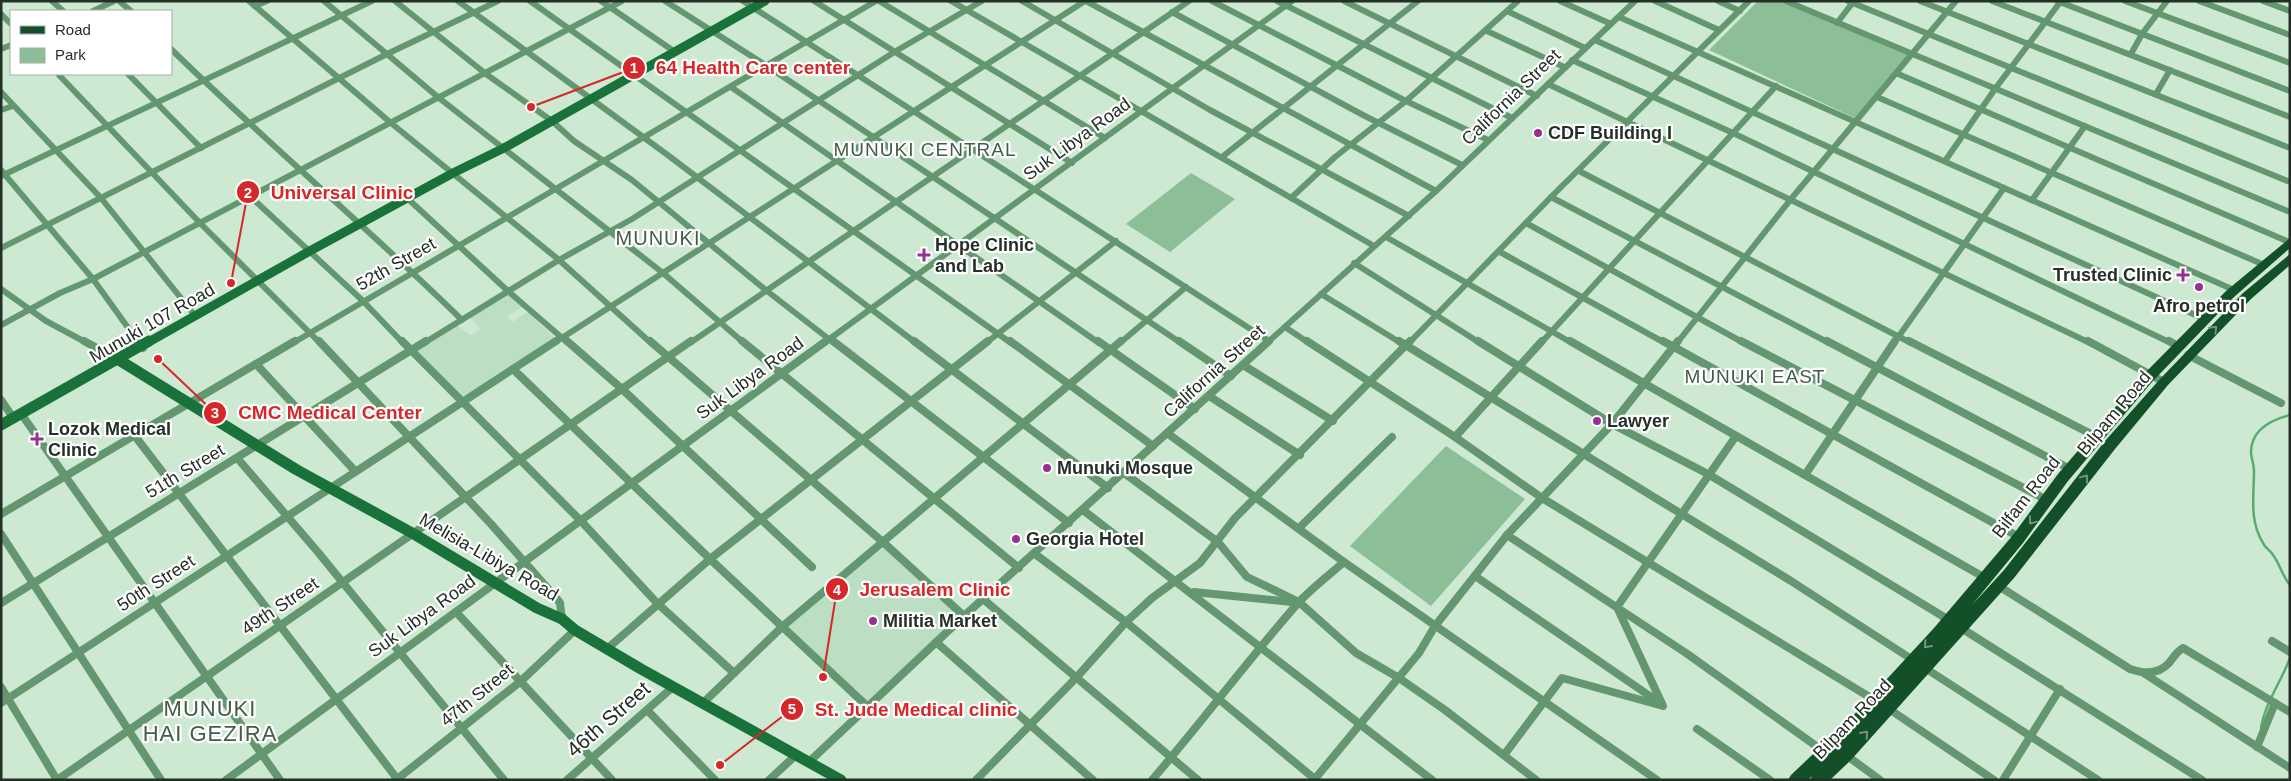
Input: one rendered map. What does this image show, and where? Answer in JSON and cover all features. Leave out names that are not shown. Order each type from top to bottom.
[{"type":"main road","name":"Munuki 107 Road","points":[[1,425],[143,348],[308,252],[453,173],[504,148],[765,1]]},
{"type":"main road","name":"Bilfam Road","points":[[1796,780],[1826,753],[1876,701],[1949,620],[2019,537],[2097,436],[2176,344],[2262,264],[2290,242]]},
{"type":"main road","name":"Bilpam Road","points":[[1818,780],[1846,755],[1889,709],[1999,586],[2034,544],[2110,444],[2188,355],[2247,296],[2290,258]]},
{"type":"main road","name":"Melisia-Libiya Road","points":[[119,360],[189,405],[329,488],[414,534],[537,608],[562,619],[575,630],[703,703],[837,776],[837,779]]},
{"type":"street","points":[[52,1],[62,10]]},
{"type":"street","points":[[95,10],[114,1]]},
{"type":"street","points":[[118,1],[130,10]]},
{"type":"street","points":[[252,4],[267,1]]},
{"type":"street","points":[[324,1],[439,98],[663,273],[781,375],[1019,568]]},
{"type":"street","points":[[143,348],[93,280],[48,225],[2,174],[57,150],[372,1]]},
{"type":"street","points":[[395,1],[486,74],[552,120],[574,141],[632,180],[767,291],[911,401],[983,459],[1069,523]]},
{"type":"street","points":[[458,1],[591,98],[1108,488]]},
{"type":"street","points":[[1,248],[387,54],[498,1]]},
{"type":"street","points":[[530,1],[632,75],[795,188],[915,276],[998,332],[1153,446]]},
{"type":"street","points":[[602,1],[675,52]]},
{"type":"street","points":[[1,325],[29,309],[93,280],[622,1]]},
{"type":"street","points":[[665,1],[710,32],[820,101],[1231,376]]},
{"type":"street","points":[[743,1],[1269,341]]},
{"type":"street","points":[[814,1],[1072,163]]},
{"type":"street","points":[[877,1],[1105,138]]},
{"type":"street","name":"52th Street","points":[[1,514],[189,405],[459,244],[877,1]]},
{"type":"street","points":[[951,1],[1374,246]]},
{"type":"street","name":"51th Street","points":[[1,603],[559,260],[632,219],[896,51],[982,1]]},
{"type":"street","points":[[1022,1],[1252,132],[1409,216]]},
{"type":"street","points":[[1085,1],[1436,191]]},
{"type":"street","name":"50th Street","points":[[5,700],[329,488],[1085,1]]},
{"type":"street","name":"49th Street","points":[[57,780],[521,460],[622,388],[721,323],[1189,1]]},
{"type":"street","points":[[1212,1],[1406,101],[1488,140]]},
{"type":"street","points":[[1277,1],[1289,4],[1364,45],[1512,118]]},
{"type":"street","points":[[1344,1],[1537,96]]},
{"type":"street","points":[[1222,157],[1418,1]]},
{"type":"street","points":[[1291,198],[1321,170],[1406,101],[1487,31],[1518,1]]},
{"type":"street","points":[[1560,1],[1611,24]]},
{"type":"street","points":[[1655,1],[1719,30]]},
{"type":"street","points":[[1718,1],[1740,11]]},
{"type":"street","points":[[977,780],[1076,678],[1126,622],[1152,598],[1177,582],[1200,563],[1218,542],[1234,518],[1300,455],[1370,381],[1500,252],[1551,197],[1629,122],[1749,1]]},
{"type":"street","points":[[1786,1],[2290,212]]},
{"type":"street","points":[[1920,1],[2290,148]]},
{"type":"street","points":[[1035,554],[1126,622],[1315,780],[1419,653],[1435,626],[1507,535],[1612,424],[1791,200],[1956,1]]},
{"type":"street","points":[[1992,1],[2290,116]]},
{"type":"street","points":[[2126,1],[2290,63]]},
{"type":"street","points":[[2131,54],[2142,34],[2167,1]]},
{"type":"street","points":[[2200,1],[2290,35]]},
{"type":"street","points":[[2263,1],[2290,11]]},
{"type":"street","name":"California Street","points":[[810,761],[964,616],[1168,434],[1354,263],[1409,216],[1537,96],[1564,67],[1595,40],[1633,2]]},
{"type":"street","points":[[1837,22],[1851,2],[2290,182]]},
{"type":"street","points":[[1945,161],[1965,134],[1980,109],[2047,22],[2059,2],[2290,91]]},
{"type":"street","points":[[252,4],[391,123],[559,260],[610,307],[884,543],[964,616]]},
{"type":"street","name":"Suk Libya Road","points":[[226,780],[1289,4]]},
{"type":"street","points":[[1507,11],[1585,48]]},
{"type":"street","points":[[1172,12],[1379,123],[1462,165]]},
{"type":"street","points":[[1,14],[10,23]]},
{"type":"street","points":[[1619,17],[2234,290]]},
{"type":"street","points":[[1487,31],[1564,67]]},
{"type":"street","points":[[1595,40],[1754,111],[2204,319]]},
{"type":"street","points":[[172,50],[249,125],[301,170],[358,225],[413,272],[462,320]]},
{"type":"street","points":[[1572,60],[1734,133],[2176,344]]},
{"type":"street","points":[[2156,94],[2170,70]]},
{"type":"street","points":[[1896,73],[2069,150],[2290,242]]},
{"type":"street","points":[[59,75],[200,223],[310,332],[466,498],[560,603],[562,619]]},
{"type":"street","points":[[129,75],[202,148]]},
{"type":"street","points":[[1548,84],[2074,334],[2164,382]]},
{"type":"street","points":[[1455,437],[1776,86]]},
{"type":"street","points":[[731,87],[1195,409]]},
{"type":"street","points":[[1,92],[101,198],[196,317]]},
{"type":"street","points":[[1876,97],[2262,264]]},
{"type":"street","points":[[1,110],[13,106]]},
{"type":"street","points":[[2032,200],[2085,126]]},
{"type":"street","points":[[1579,171],[1744,258],[2097,436]]},
{"type":"street","points":[[1805,475],[1856,402],[1919,305],[1945,272],[2004,188]]},
{"type":"street","points":[[250,197],[362,301],[461,403],[581,521],[657,603],[734,674]]},
{"type":"street","points":[[1551,197],[2070,469]]},
{"type":"street","points":[[407,198],[509,292],[622,388],[812,567]]},
{"type":"street","points":[[1526,223],[1696,318],[2047,500]]},
{"type":"street","points":[[1386,237],[1999,586],[2130,669],[2145,674],[2290,768]]},
{"type":"street","points":[[608,648],[657,603],[710,559],[1116,241]]},
{"type":"street","points":[[1500,252],[2019,537]]},
{"type":"street","points":[[1354,263],[1436,316],[1612,424],[1708,474],[1949,620]]},
{"type":"street","points":[[703,703],[783,626],[884,543],[1186,287]]},
{"type":"street","points":[[1,289],[70,335],[119,360]]},
{"type":"street","points":[[1321,294],[1682,514],[1913,660]]},
{"type":"street","points":[[1285,327],[1455,437],[1542,498],[1876,701]]},
{"type":"street","points":[[2188,355],[2281,403]]},
{"type":"street","points":[[256,364],[303,417],[334,446],[355,472]]},
{"type":"street","points":[[1243,365],[1333,421]]},
{"type":"street","points":[[513,370],[868,707]]},
{"type":"street","points":[[1209,396],[1300,455]]},
{"type":"street","points":[[1,400],[18,417],[66,477],[280,780]]},
{"type":"street","points":[[1168,434],[1344,562],[1657,780]]},
{"type":"street","points":[[135,436],[397,779]]},
{"type":"street","points":[[1617,607],[1736,436]]},
{"type":"street","points":[[1299,528],[1392,438]]},
{"type":"street","points":[[238,458],[504,780]]},
{"type":"street","points":[[1124,473],[1218,542],[1254,582],[1299,602],[1356,652],[1399,678],[1536,780]]},
{"type":"street","points":[[1083,510],[1432,780]]},
{"type":"street","points":[[1,534],[80,652],[161,780]]},
{"type":"street","points":[[1507,535],[1686,653],[1826,753]]},
{"type":"street","points":[[1152,780],[1260,646],[1278,629],[1299,602],[1344,562]]},
{"type":"street","points":[[1475,576],[1663,706]]},
{"type":"street","points":[[1190,591],[1217,596],[1299,602]]},
{"type":"street","points":[[983,599],[1198,780]]},
{"type":"street","points":[[1617,607],[1663,706]]},
{"type":"street","points":[[456,612],[612,780]]},
{"type":"street","points":[[1961,628],[2202,780]]},
{"type":"street","name":"47th Street","points":[[397,779],[462,729],[575,630]]},
{"type":"street","points":[[2272,641],[2290,652]]},
{"type":"street","points":[[936,642],[1093,780]]},
{"type":"street","points":[[2145,674],[2168,664],[2177,651],[2183,648],[2290,712]]},
{"type":"street","points":[[1925,668],[2098,780]]},
{"type":"street","points":[[1504,755],[1562,678],[1663,706]]},
{"type":"street","name":"46th Street","points":[[567,780],[674,686]]},
{"type":"street","points":[[1,687],[5,700],[57,780]]},
{"type":"street","points":[[2003,780],[2060,689]]},
{"type":"street","points":[[2256,747],[2275,703]]},
{"type":"street","points":[[1889,709],[1994,780]]},
{"type":"street","points":[[646,710],[715,780]]},
{"type":"street","points":[[1697,729],[1770,780]]},
{"type":"street","points":[[769,780],[796,755]]},
{"type":"street","points":[[1846,755],[1880,780]]},
{"type":"shaded area","points":[[511,294],[524,306],[507,316],[512,322],[528,312],[560,343],[530,363],[528,360],[463,403],[414,350],[456,325],[471,335],[481,329],[469,317]]},
{"type":"shaded area","name":"Militia Market","points":[[883,548],[959,616],[865,703],[787,626]]},
{"type":"green space","points":[[1758,1],[1781,1],[1910,55],[1857,119],[1709,50]]},
{"type":"green space","points":[[1191,173],[1235,199],[1170,252],[1126,224]]},
{"type":"green space","points":[[1446,446],[1525,499],[1431,606],[1350,546]]},
{"type":"waterway","points":[[2290,415],[2263,427],[2254,438],[2251,452],[2254,468],[2253,508],[2256,526],[2264,545],[2272,553],[2290,585]]},
{"type":"waterway","points":[[2261,728],[2266,710],[2290,658]]},
{"type":"place","name":"64 Health Care center","points":[[531,107]]},
{"type":"place","name":"CDF Building I","points":[[1538,133]]},
{"type":"place","name":"Hope Clinic and Lab","points":[[924,255]]},
{"type":"place","name":"Trusted Clinic","points":[[2183,275]]},
{"type":"place","name":"Universal Clinic","points":[[231,283]]},
{"type":"place","name":"Afro petrol","points":[[2199,287]]},
{"type":"place","name":"CMC Medical Center","points":[[158,359]]},
{"type":"place","name":"Lawyer","points":[[1597,421]]},
{"type":"place","name":"Lozok Medical Clinic","points":[[37,439]]},
{"type":"place","name":"Munuki Mosque","points":[[1047,468]]},
{"type":"place","name":"Georgia Hotel","points":[[1016,539]]},
{"type":"place","name":"Militia Market","points":[[873,621]]},
{"type":"place","name":"Jerusalem Clinic","points":[[823,677]]},
{"type":"place","name":"St. Jude Medical clinic","points":[[720,765]]},
{"type":"district","name":"MUNUKI CENTRAL","points":[[925,149]]},
{"type":"district","name":"MUNUKI","points":[[658,238]]},
{"type":"district","name":"MUNUKI EAST","points":[[1755,376]]},
{"type":"district","name":"MUNUKI HAI GEZIRA","points":[[210,720]]}]
